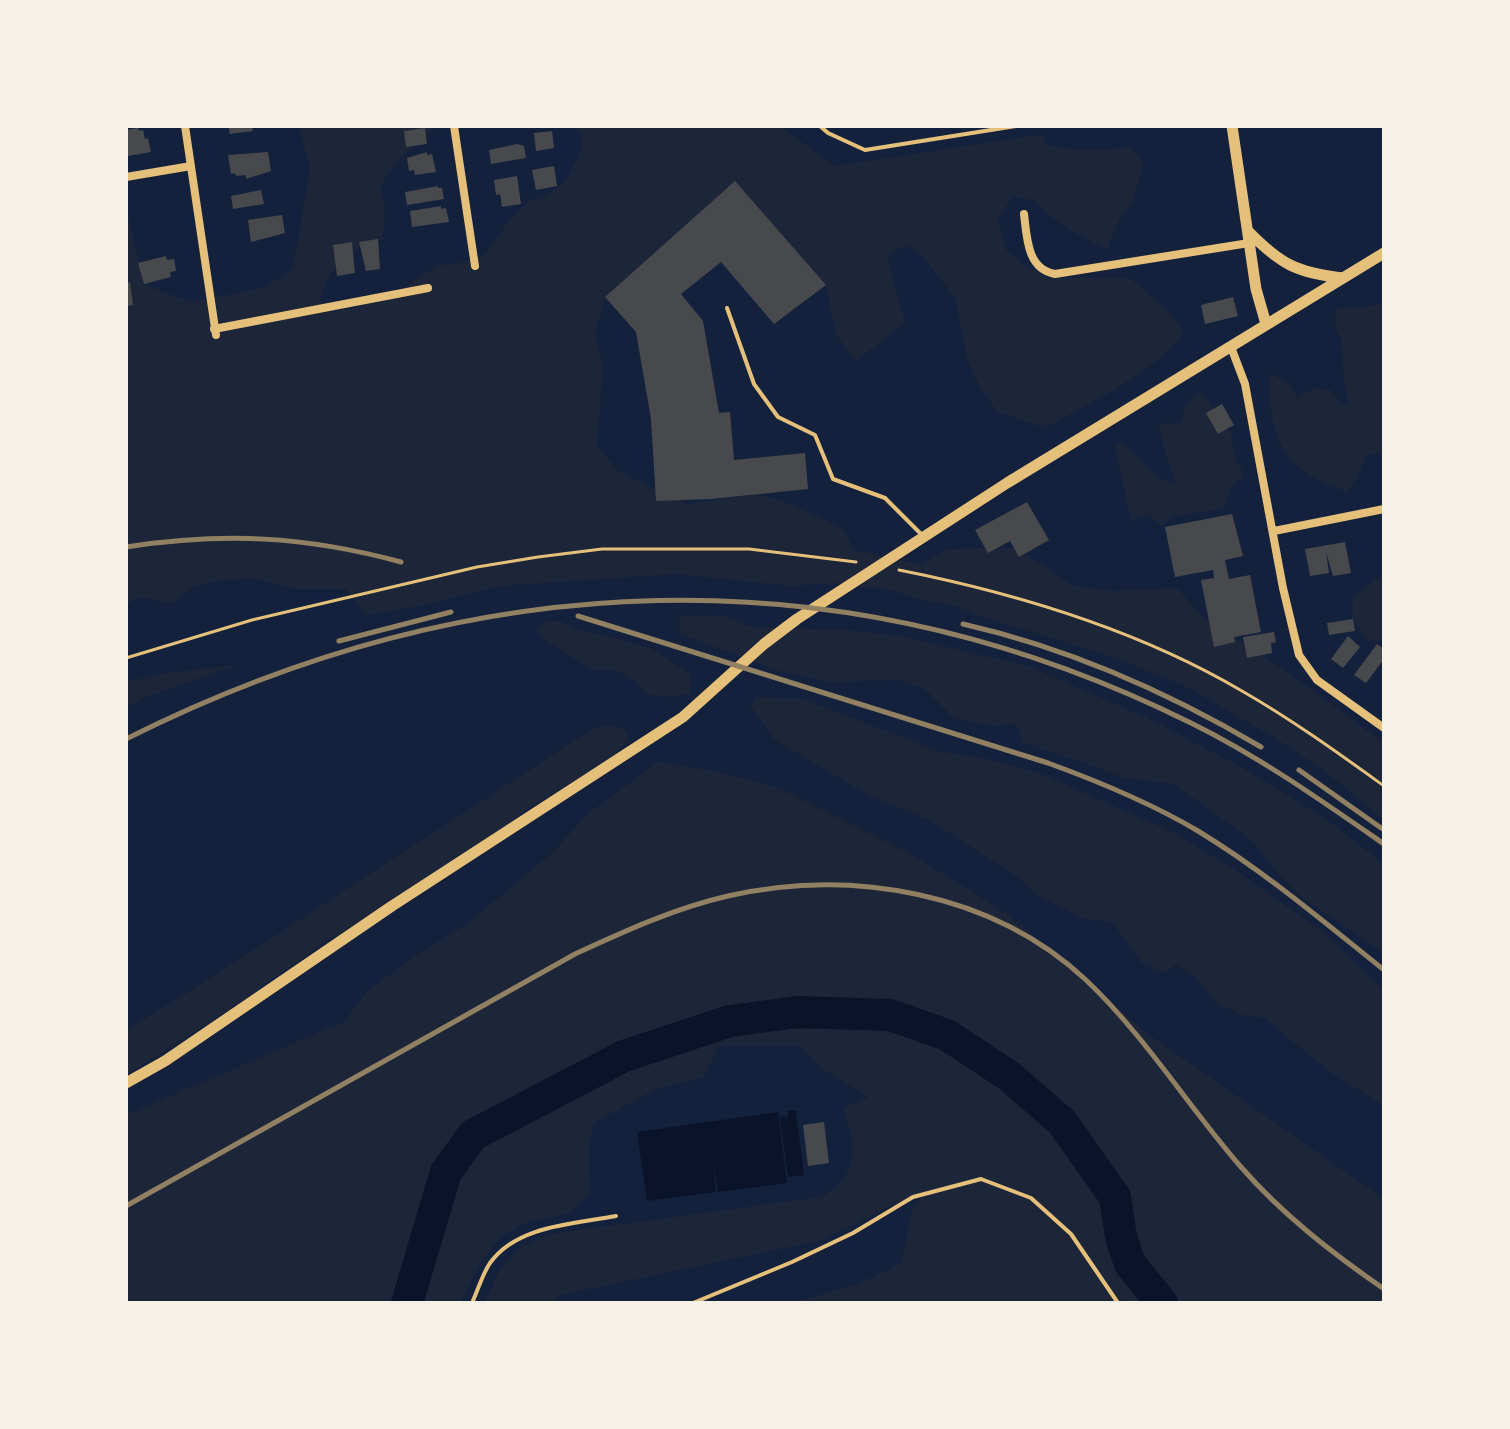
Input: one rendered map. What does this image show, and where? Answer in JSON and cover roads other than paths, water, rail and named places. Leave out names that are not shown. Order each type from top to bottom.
[{"type":"street","points":[[185,126],[215,332],[428,288]]},
{"type":"street","points":[[454,126],[475,266]]},
{"type":"street","points":[[1232,126],[1256,289],[1266,324]]},
{"type":"street","points":[[126,177],[191,166]]},
{"type":"street","points":[[1024,214],[1034,263],[1045,272],[1055,274],[1248,237],[1296,269],[1312,275],[1344,278]]},
{"type":"street","points":[[126,1083],[165,1061],[405,898],[683,717],[764,644],[797,619],[1384,253]]},
{"type":"street","points":[[1231,347],[1245,384],[1295,642],[1306,668],[1351,706],[1384,728]]},
{"type":"street","points":[[1274,531],[1384,509]]},
{"type":"lane","points":[[820,126],[828,133],[865,150],[1016,126]]},
{"type":"lane","points":[[727,308],[754,384],[778,417],[815,435],[833,479],[885,498],[924,537]]},
{"type":"lane","points":[[693,1303],[853,1233],[913,1197],[981,1179],[1031,1198],[1071,1234],[1118,1303]]},
{"type":"lane","points":[[472,1303],[490,1263],[507,1246],[530,1233],[616,1216]]},
{"type":"waterway","points":[[407,1303],[446,1172],[473,1135],[624,1056],[730,1021],[798,1012],[890,1015],[947,1035],[1009,1076],[1062,1122],[1115,1197],[1121,1237],[1130,1264],[1162,1303]]},
{"type":"railway","points":[[126,547],[197,539],[264,539],[331,547],[401,562]]},
{"type":"railway","points":[[126,739],[257,681],[390,639],[523,612],[657,600],[792,606],[926,628],[1059,667],[1217,736],[1290,780],[1384,844]]},
{"type":"railway","points":[[339,641],[451,612]]},
{"type":"railway","points":[[578,616],[1048,763],[1125,794],[1222,846],[1384,970]]},
{"type":"railway","points":[[963,624],[1041,646],[1116,674],[1190,708],[1261,747]]},
{"type":"railway","points":[[1299,770],[1384,830]]},
{"type":"railway","points":[[126,1206],[575,954],[631,929],[728,896],[775,888],[823,885],[871,887],[918,894],[964,907],[1008,926],[1049,950],[1086,980],[1128,1024],[1257,1185],[1309,1232],[1384,1289]]}]
